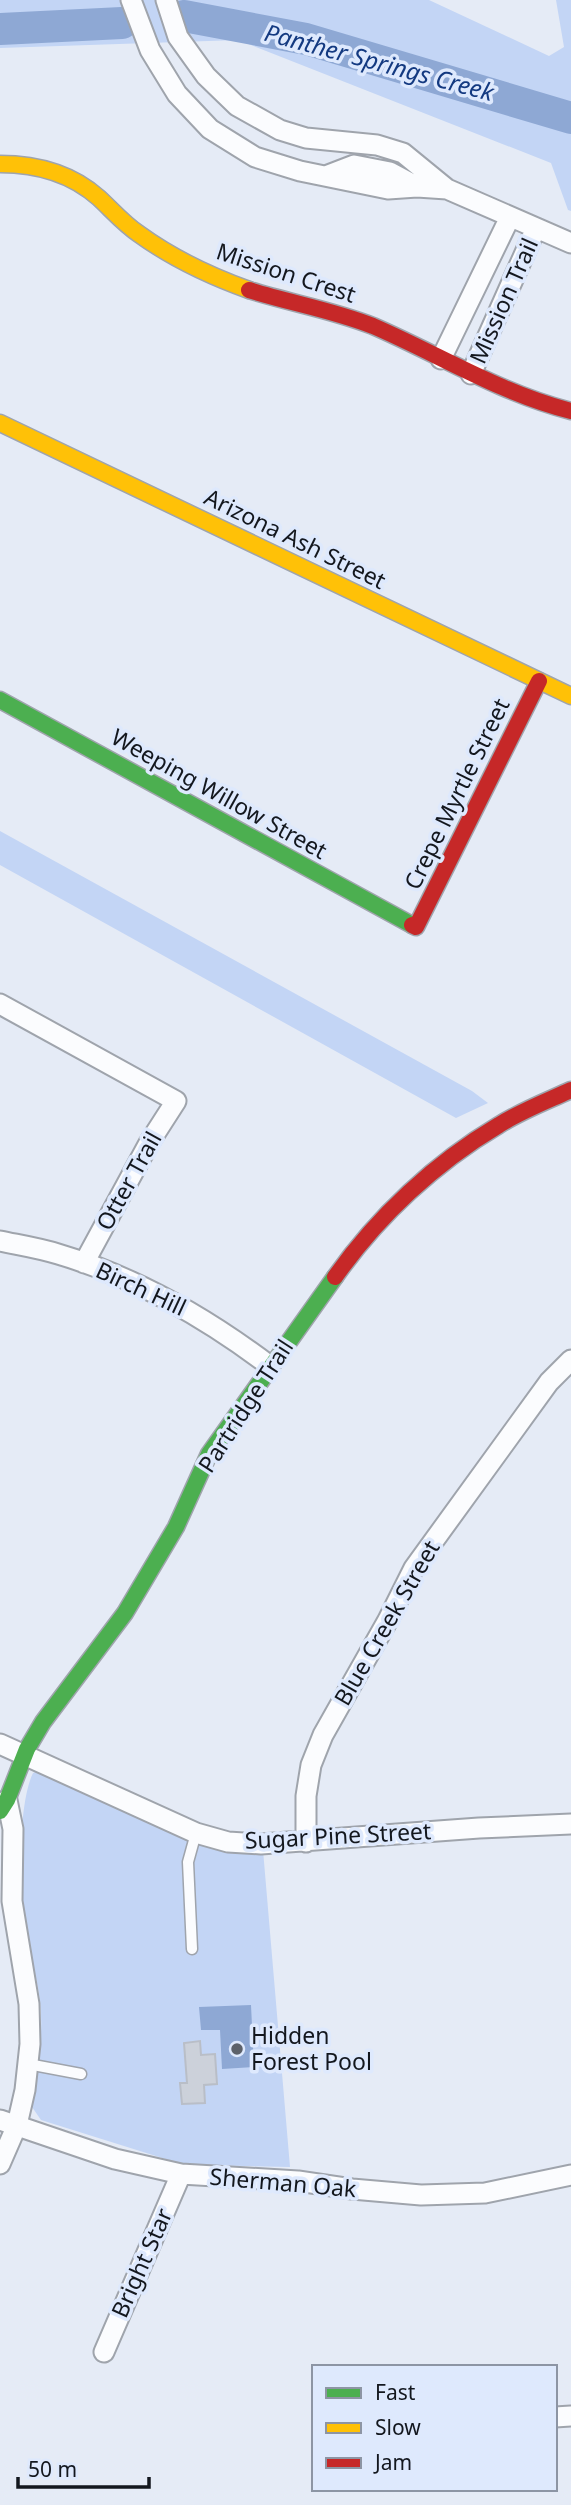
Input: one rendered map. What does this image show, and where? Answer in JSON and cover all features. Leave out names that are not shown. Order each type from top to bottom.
[{"type":"street","points":[[131,0],[150,50],[177,94],[210,129],[255,158],[300,171],[328,175],[354,165],[390,172],[417,187],[447,189]]},
{"type":"street","points":[[166,0],[178,37],[206,76],[237,106],[281,130],[306,138],[377,145],[403,153],[447,189],[571,243]]},
{"type":"street","points":[[328,175],[332,141]]},
{"type":"street","name":"Mission Crest","points":[[0,164],[19,163],[54,170],[84,186],[130,227],[195,266],[268,295],[327,310],[372,326],[499,388],[571,411]]},
{"type":"street","name":"Mission Trail","points":[[441,359],[510,217]]},
{"type":"street","name":"Mission Trail","points":[[471,374],[536,228]]},
{"type":"street","name":"Arizona Ash Street","points":[[0,423],[571,696]]},
{"type":"street","name":"Crepe Myrtle Street","points":[[416,927],[539,681]]},
{"type":"street","name":"Weeping Willow Street","points":[[0,700],[416,927]]},
{"type":"street","name":"Otter Trail","points":[[0,1004],[176,1101],[149,1143],[84,1263]]},
{"type":"street","name":"Partridge Trail","points":[[0,2164],[8,2123],[25,2090],[30,2044],[29,2004],[8,1931],[12,1900],[13,1829],[4,1805],[24,1755],[43,1722],[125,1613],[176,1527],[209,1454],[348,1259],[417,1185],[457,1152],[501,1124],[571,1090]]},
{"type":"street","name":"Birch Hill","points":[[0,1241],[57,1253],[110,1272],[165,1297],[240,1343],[270,1366]]},
{"type":"street","name":"Blue Creek Street","points":[[306,1842],[306,1796],[315,1755],[323,1735],[388,1620],[405,1583],[549,1382],[571,1360]]},
{"type":"street","name":"Sugar Pine Street","points":[[0,1744],[197,1833],[228,1842],[306,1842],[479,1828],[571,1824]]},
{"type":"street","name":"Sherman Oak","points":[[8,2123],[115,2160],[181,2174],[298,2180],[352,2189],[421,2195],[485,2193],[571,2175]]},
{"type":"street","name":"Bright Star","points":[[104,2351],[181,2174]]},
{"type":"lane","points":[[191,1950],[188,1862],[197,1833]]},
{"type":"lane","points":[[28,2064],[81,2074]]},
{"type":"shaded area","points":[[0,0],[429,0],[549,56],[564,47],[556,0],[571,0],[571,211],[568,210],[551,163],[238,40],[0,48]]},
{"type":"shaded area","points":[[0,831],[472,1091],[488,1103],[456,1118],[0,865]]},
{"type":"shaded area","points":[[38,1771],[263,1850],[290,2167],[175,2162],[41,2120],[32,2107],[41,2014],[39,1991],[24,1922],[21,1846],[28,1787],[33,1773]]},
{"type":"shaded area","name":"Hidden Forest Pool","points":[[251,2005],[254,2067],[222,2069],[220,2030],[201,2030],[199,2007]]},
{"type":"building","points":[[200,2041],[201,2055],[215,2054],[217,2084],[204,2085],[205,2103],[182,2104],[180,2083],[187,2083],[184,2043]]},
{"type":"waterway","name":"Panther Springs Creek","points":[[184,16],[306,39],[571,118]]},
{"type":"waterway","name":"Panther Springs Creek","points":[[0,29],[122,23]]},
{"type":"traffic: fast","points":[[0,700],[412,925]]},
{"type":"traffic: fast","points":[[0,1811],[27,1749],[43,1722],[125,1613],[176,1527],[209,1454],[335,1277]]},
{"type":"traffic: slow","points":[[0,164],[40,168],[77,182],[134,230],[165,251],[249,290]]},
{"type":"traffic: slow","points":[[0,423],[571,696]]},
{"type":"traffic: jam","points":[[249,290],[343,315],[373,326],[495,384],[571,411]]},
{"type":"traffic: jam","points":[[412,925],[416,927],[539,681]]},
{"type":"traffic: jam","points":[[335,1277],[389,1212],[452,1156],[507,1120],[571,1090]]},
{"type":"place","name":"Hidden Forest Pool","points":[[237,2049]]}]
